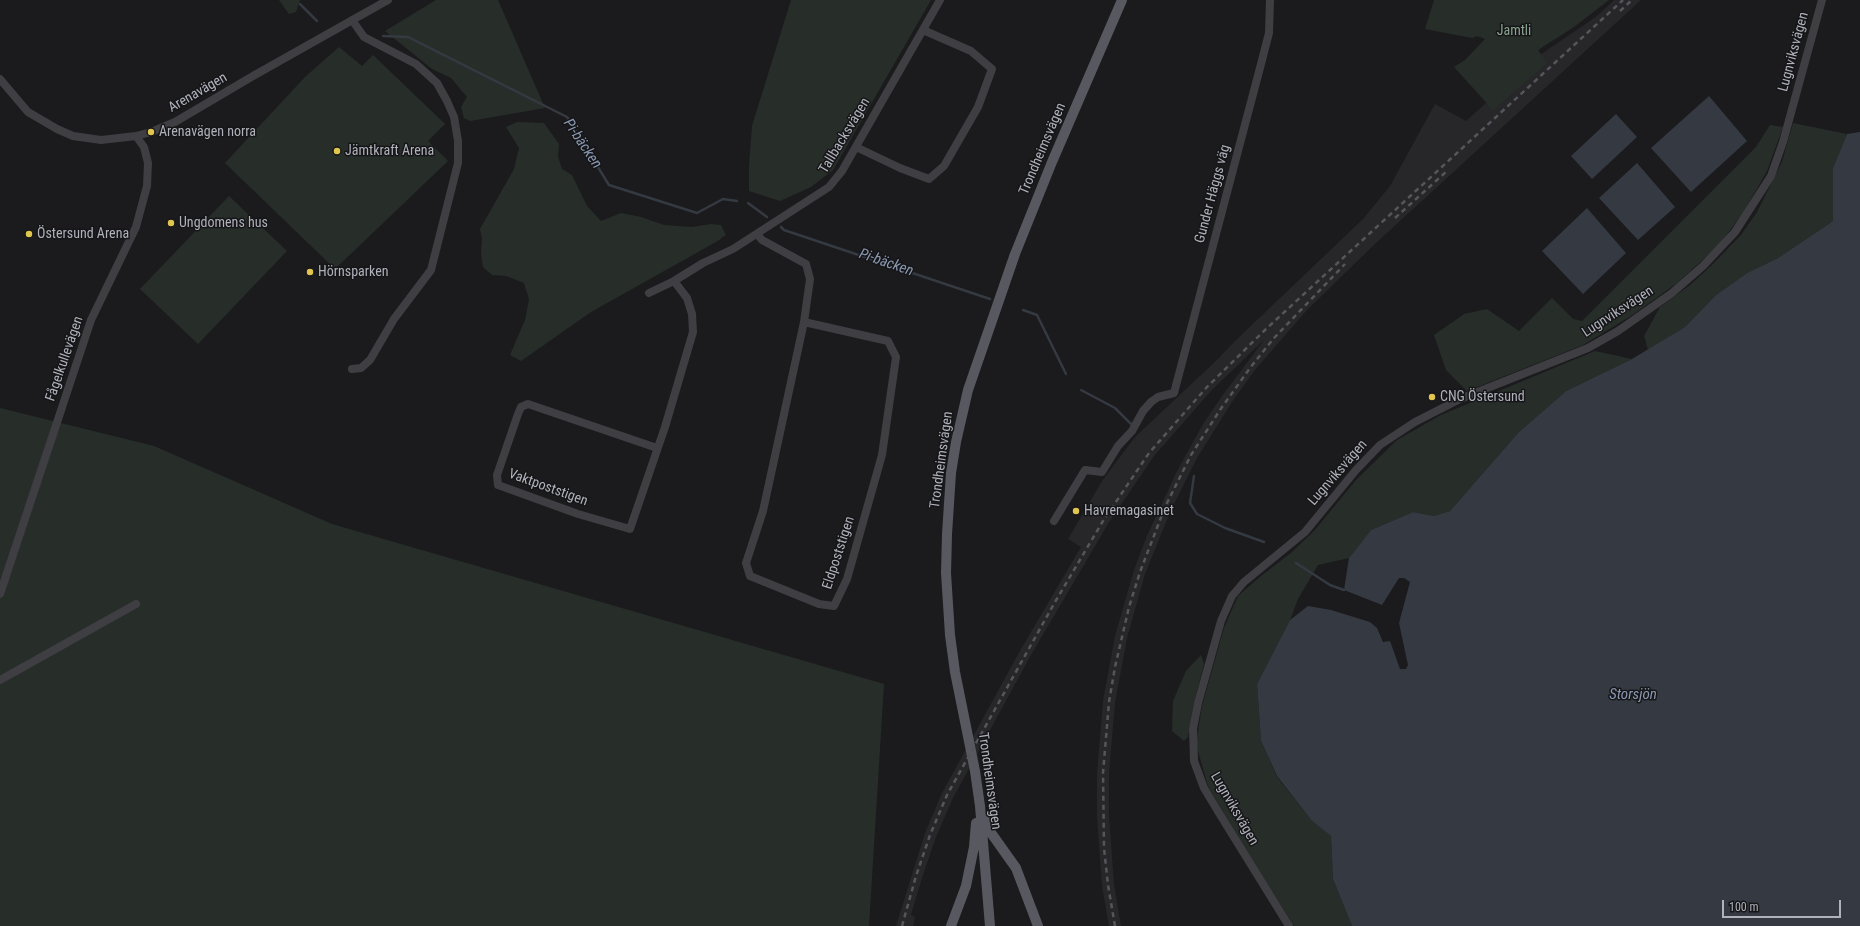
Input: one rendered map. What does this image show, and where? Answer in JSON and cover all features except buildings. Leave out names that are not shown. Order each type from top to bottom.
[{"type":"main road","name":"Trondheimsvägen","points":[[990,926],[975,771],[967,724],[955,672],[950,635],[946,573],[951,473],[960,419],[978,359],[1023,233],[1122,0]]},
{"type":"main road","points":[[952,926],[966,886],[974,847],[979,802]]},
{"type":"main road","points":[[979,802],[989,830],[1016,868],[1038,926]]},
{"type":"street","name":"Arenavägen","points":[[0,79],[28,112],[57,129],[73,136],[101,140],[136,136],[151,132],[175,122],[388,0]]},
{"type":"street","name":"Tallbacksvägen","points":[[649,293],[674,282],[703,262],[759,237],[829,187],[842,171],[940,0]]},
{"type":"street","name":"Gunder Häggs väg","points":[[1054,521],[1085,470],[1102,472],[1118,446],[1132,431],[1143,412],[1151,402],[1158,397],[1174,393],[1269,33],[1270,0]]},
{"type":"street","name":"Lugnviksvägen","points":[[1289,926],[1204,788],[1194,760],[1193,729],[1198,703],[1221,620],[1232,596],[1244,582],[1305,532],[1356,470],[1380,445],[1414,422],[1460,399],[1588,348],[1618,331],[1666,297],[1703,266],[1735,232],[1771,176],[1783,142],[1822,0]]},
{"type":"street","points":[[352,20],[364,37],[416,64],[437,83],[447,100],[454,117],[458,141],[458,163],[431,270],[394,319],[370,360],[360,368],[352,369]]},
{"type":"street","points":[[856,147],[900,168],[929,179],[944,166],[978,107],[992,69],[971,51],[923,30]]},
{"type":"street","name":"Fågelkullevägen","points":[[0,594],[91,320],[136,227],[147,186],[148,163],[144,147],[136,136]]},
{"type":"street","name":"Eldpoststigen","points":[[759,237],[806,264],[810,279],[804,322],[763,511],[746,563],[750,576],[819,604],[834,606],[847,579],[882,455],[896,357],[888,342],[804,322]]},
{"type":"street","name":"Vaktpoststigen","points":[[657,448],[528,404],[521,407],[518,414],[497,475],[498,485],[578,514],[630,529],[665,427],[692,332],[692,314],[687,298],[674,282]]},
{"type":"street","points":[[0,680],[136,604]]},
{"type":"shaded area","points":[[1614,0],[1641,0],[1376,243],[1307,310],[1254,371],[1232,402],[1197,458],[1171,510],[1145,574],[1127,638],[1115,703],[1109,773],[1109,816],[1114,884],[1121,926],[1109,926],[1102,886],[1097,816],[1097,773],[1103,701],[1115,636],[1134,570],[1146,538],[1176,473],[1203,424],[1264,340],[1211,391],[1154,456],[1108,524],[1031,655],[953,798],[936,837],[922,878],[911,915],[915,917],[913,926],[896,926],[925,833],[942,793],[1021,649],[1081,547],[1068,539],[1102,481],[1135,437],[1363,219],[1390,186],[1435,104],[1466,121],[1537,57],[1597,16]]},
{"type":"green space","points":[[279,0],[300,0],[296,12],[289,14]]},
{"type":"green space","points":[[436,0],[498,0],[545,108],[470,121],[464,118],[461,107],[467,97],[451,78],[432,69],[385,31]]},
{"type":"green space","points":[[791,0],[931,0],[833,170],[811,187],[780,201],[749,191],[749,166],[752,126]]},
{"type":"green space","name":"Jamtli","points":[[1434,0],[1609,0],[1574,27],[1538,50],[1547,63],[1493,110],[1454,67],[1465,60],[1485,39],[1477,36],[1472,38],[1425,29]]},
{"type":"green space","name":"Jämtkraft Arena","points":[[339,47],[362,66],[373,55],[445,124],[428,141],[448,161],[335,269],[225,163],[305,77]]},
{"type":"green space","points":[[517,122],[544,123],[559,144],[558,157],[562,169],[572,175],[587,206],[601,221],[621,213],[641,217],[664,225],[692,227],[711,224],[721,225],[726,235],[591,312],[521,361],[510,355],[525,320],[529,299],[524,283],[506,276],[492,275],[483,267],[481,254],[482,239],[480,229],[514,169],[519,148],[506,127]]},
{"type":"green space","points":[[1793,123],[1847,134],[1833,168],[1833,221],[1778,258],[1747,273],[1716,295],[1685,327],[1648,350],[1644,336],[1660,307],[1690,285],[1712,265],[1741,235],[1757,212],[1782,162]]},
{"type":"green space","points":[[1770,125],[1783,127],[1767,171],[1743,213],[1718,246],[1677,283],[1634,314],[1583,345],[1467,391],[1446,370],[1434,335],[1464,314],[1487,309],[1519,331],[1552,298],[1573,319],[1582,321],[1756,147]]},
{"type":"green space","points":[[229,196],[287,251],[198,344],[140,289]]},
{"type":"green space","points":[[1595,351],[1632,359],[1566,391],[1518,433],[1450,511],[1434,516],[1413,512],[1371,530],[1349,558],[1318,565],[1298,599],[1290,620],[1257,684],[1261,741],[1277,777],[1312,821],[1331,836],[1333,879],[1352,926],[1294,926],[1244,848],[1208,786],[1196,744],[1202,706],[1224,628],[1238,596],[1291,553],[1315,530],[1356,480],[1397,440],[1441,415]]},
{"type":"green space","points":[[0,408],[154,446],[332,524],[884,684],[869,926],[0,926]]},
{"type":"green space","points":[[1201,655],[1204,664],[1193,707],[1188,737],[1184,741],[1172,731],[1173,701],[1186,671]]},
{"type":"water","points":[[1709,96],[1747,141],[1691,192],[1651,148]]},
{"type":"water","points":[[1616,114],[1637,137],[1592,179],[1571,156]]},
{"type":"water","name":"Storsjön","points":[[1860,132],[1860,926],[1352,926],[1333,879],[1331,836],[1312,821],[1277,776],[1261,741],[1257,684],[1290,620],[1308,606],[1331,610],[1370,622],[1377,628],[1383,642],[1390,641],[1400,669],[1406,669],[1408,665],[1399,623],[1410,582],[1404,578],[1399,578],[1382,605],[1344,590],[1349,558],[1371,530],[1413,512],[1434,516],[1450,511],[1518,433],[1566,391],[1632,359],[1685,327],[1716,295],[1747,273],[1778,258],[1833,221],[1833,168],[1847,134]]},
{"type":"water","points":[[1637,163],[1675,207],[1638,240],[1599,198]]},
{"type":"water","points":[[1587,208],[1626,253],[1583,294],[1542,251]]},
{"type":"waterway","name":"Pi-bäcken","points":[[300,4],[317,21]]},
{"type":"waterway","name":"Pi-bäcken","points":[[383,36],[408,37],[567,117],[609,185],[697,213],[723,199],[737,201]]},
{"type":"waterway","name":"Pi-bäcken","points":[[748,203],[767,217]]},
{"type":"waterway","name":"Pi-bäcken","points":[[781,227],[784,230],[990,299]]},
{"type":"waterway","name":"Pi-bäcken","points":[[1023,310],[1037,315],[1066,374]]},
{"type":"waterway","name":"Pi-bäcken","points":[[1081,390],[1115,408],[1131,424]]},
{"type":"waterway","name":"Pi-bäcken","points":[[1194,476],[1190,503],[1197,514],[1225,528],[1264,542]]},
{"type":"waterway","name":"Pi-bäcken","points":[[1296,563],[1330,585],[1344,590]]},
{"type":"railway","points":[[902,926],[916,876],[930,835],[947,795],[1055,602],[1103,521],[1149,453],[1207,387],[1266,329],[1623,0]]},
{"type":"railway","points":[[1620,11],[1632,0]]},
{"type":"railway","points":[[1395,218],[1447,171]]},
{"type":"railway","points":[[1115,926],[1108,885],[1104,848],[1103,773],[1109,702],[1115,667],[1129,607],[1140,572],[1165,507],[1191,455],[1220,410],[1250,368],[1274,338],[1345,264]]},
{"type":"place","name":"Arenavägen norra","points":[[151,132]]},
{"type":"place","name":"Jämtkraft Arena","points":[[337,151]]},
{"type":"place","name":"Ungdomens hus","points":[[171,223]]},
{"type":"place","name":"Östersund Arena","points":[[29,234]]},
{"type":"place","name":"Hörnsparken","points":[[310,272]]},
{"type":"place","name":"CNG Östersund","points":[[1432,397]]},
{"type":"place","name":"Havremagasinet","points":[[1076,511]]}]
